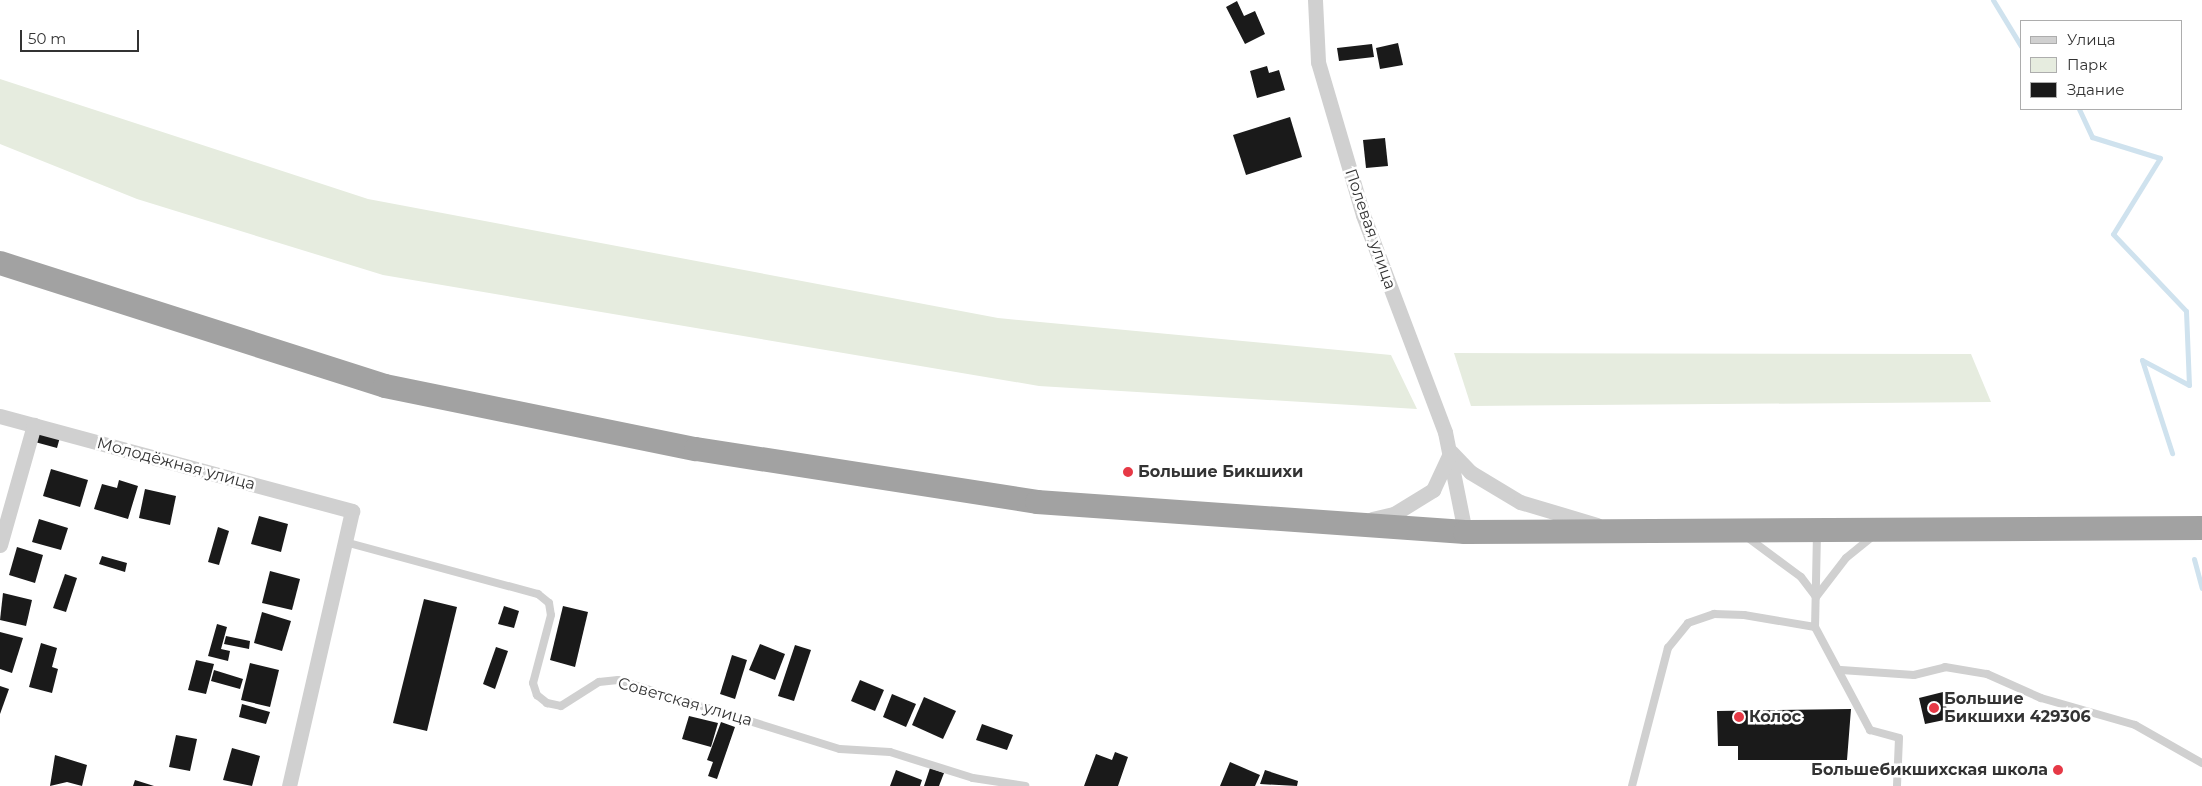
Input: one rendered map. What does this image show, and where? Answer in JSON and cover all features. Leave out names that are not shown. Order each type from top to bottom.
[{"type":"highway","points":[[0,263],[385,386],[696,449],[1037,502],[1465,532],[1741,533],[2202,528]]},
{"type":"street","name":"Полевая улица","points":[[1315,0],[1318,62],[1363,216],[1451,452]]},
{"type":"street","name":"Молодёжная улица","points":[[0,416],[352,511],[344,542]]},
{"type":"street","points":[[0,545],[34,425]]},
{"type":"street","points":[[1350,524],[1394,514],[1433,490],[1451,452]]},
{"type":"street","points":[[1451,452],[1465,532]]},
{"type":"street","points":[[1451,452],[1470,472],[1520,502],[1628,533]]},
{"type":"street","points":[[289,786],[344,542]]},
{"type":"lane","points":[[1817,532],[1815,627],[1841,670],[1870,730],[1899,738],[1897,786]]},
{"type":"lane","points":[[1816,597],[1846,558],[1878,532]]},
{"type":"lane","points":[[1741,533],[1794,571],[1816,597]]},
{"type":"lane","name":"Советская улица","points":[[344,542],[538,594],[549,603],[551,615],[533,683],[537,695],[546,703],[561,706],[599,682],[618,680],[840,749],[890,752],[973,778],[1025,786]]},
{"type":"lane","points":[[1632,786],[1668,648],[1688,622],[1724,614],[1815,627]]},
{"type":"lane","points":[[1841,670],[1914,675],[1945,667],[1987,674],[2041,698],[2135,725],[2202,763]]},
{"type":"green space","points":[[0,79],[368,199],[998,318],[1391,355],[1417,409],[1039,386],[383,275],[137,199],[0,144]]},
{"type":"green space","points":[[1454,353],[1971,354],[1991,402],[1471,406]]},
{"type":"building","points":[[1237,1],[1244,16],[1255,11],[1265,34],[1245,44],[1226,7]]},
{"type":"building","points":[[1398,43],[1403,65],[1380,69],[1376,48]]},
{"type":"building","points":[[1372,44],[1374,57],[1339,61],[1337,48]]},
{"type":"building","points":[[1267,66],[1269,73],[1279,70],[1285,90],[1257,98],[1250,71]]},
{"type":"building","points":[[1290,117],[1302,157],[1246,175],[1233,135]]},
{"type":"building","points":[[1385,138],[1388,166],[1366,168],[1363,140]]},
{"type":"building","points":[[38,431],[60,437],[57,448],[35,442]]},
{"type":"building","points":[[51,469],[88,480],[80,507],[43,496]]},
{"type":"building","points":[[119,480],[138,486],[128,519],[94,509],[102,484],[117,488]]},
{"type":"building","points":[[145,489],[176,496],[170,525],[139,518]]},
{"type":"building","points":[[259,516],[288,524],[281,552],[251,544]]},
{"type":"building","points":[[39,519],[68,528],[61,550],[32,542]]},
{"type":"building","points":[[218,527],[229,531],[219,565],[208,562]]},
{"type":"building","points":[[17,547],[43,555],[35,583],[9,575]]},
{"type":"building","points":[[102,556],[127,563],[125,572],[99,564]]},
{"type":"building","points":[[270,571],[300,579],[292,610],[262,603]]},
{"type":"building","points":[[65,574],[77,578],[66,612],[53,608]]},
{"type":"building","points":[[3,593],[32,600],[26,626],[0,620]]},
{"type":"building","points":[[424,599],[457,607],[427,731],[393,723]]},
{"type":"building","points":[[504,606],[519,611],[514,628],[498,624]]},
{"type":"building","points":[[563,606],[588,612],[575,667],[550,660]]},
{"type":"building","points":[[262,612],[291,621],[282,651],[254,643]]},
{"type":"building","points":[[217,624],[227,627],[221,649],[230,651],[228,661],[208,656]]},
{"type":"building","points":[[0,632],[23,638],[12,673],[0,669]]},
{"type":"building","points":[[226,636],[250,641],[249,649],[224,644]]},
{"type":"building","points":[[41,643],[57,648],[52,667],[58,669],[52,693],[29,687]]},
{"type":"building","points":[[760,644],[785,654],[775,680],[749,670]]},
{"type":"building","points":[[795,645],[811,650],[794,701],[778,696]]},
{"type":"building","points":[[496,647],[508,651],[495,689],[483,684]]},
{"type":"building","points":[[732,655],[747,660],[735,699],[720,694]]},
{"type":"building","points":[[196,660],[214,664],[206,694],[188,690]]},
{"type":"building","points":[[250,663],[279,670],[270,707],[241,700]]},
{"type":"building","points":[[214,670],[243,679],[240,689],[211,681]]},
{"type":"building","points":[[860,680],[884,690],[875,711],[851,701]]},
{"type":"building","points":[[0,686],[9,689],[0,714]]},
{"type":"building","name":"Большие Бикшихи 429306","points":[[1943,692],[1949,719],[1925,724],[1919,698]]},
{"type":"building","points":[[892,694],[916,704],[906,727],[883,717]]},
{"type":"building","points":[[924,697],[956,711],[943,739],[912,725]]},
{"type":"building","points":[[242,704],[270,712],[266,724],[239,717]]},
{"type":"building","points":[[1851,709],[1847,760],[1738,760],[1738,746],[1718,746],[1717,711]]},
{"type":"building","points":[[689,716],[718,723],[711,747],[682,739]]},
{"type":"building","points":[[721,722],[735,727],[717,779],[708,776],[713,762],[707,760]]},
{"type":"building","points":[[982,724],[1013,735],[1007,750],[976,740]]},
{"type":"building","points":[[176,735],[197,739],[190,771],[169,767]]},
{"type":"building","points":[[232,748],[260,756],[252,786],[223,780]]},
{"type":"building","points":[[1115,752],[1128,757],[1118,786],[1084,786],[1096,754],[1112,760]]},
{"type":"building","points":[[55,755],[87,765],[82,786],[67,782],[50,786]]},
{"type":"building","points":[[1230,762],[1260,775],[1255,786],[1220,786]]},
{"type":"building","points":[[930,768],[944,773],[939,786],[924,786]]},
{"type":"building","points":[[896,770],[922,780],[920,786],[890,786]]},
{"type":"building","points":[[1265,770],[1298,781],[1297,786],[1260,784]]},
{"type":"building","points":[[135,780],[154,786],[133,786]]},
{"type":"waterway","points":[[1993,0],[2020,44]]},
{"type":"waterway","points":[[2079,110],[2092,137],[2160,158],[2113,234],[2186,311],[2189,385],[2142,360],[2172,453]]},
{"type":"waterway","points":[[2194,559],[2202,588]]},
{"type":"place","name":"Большие Бикшихи","points":[[1128,472]]},
{"type":"place","name":"Большие Бикшихи 429306","points":[[1934,708]]},
{"type":"place","name":"Колос","points":[[1739,717]]},
{"type":"place","name":"Большебикшихская школа","points":[[2058,770]]}]
